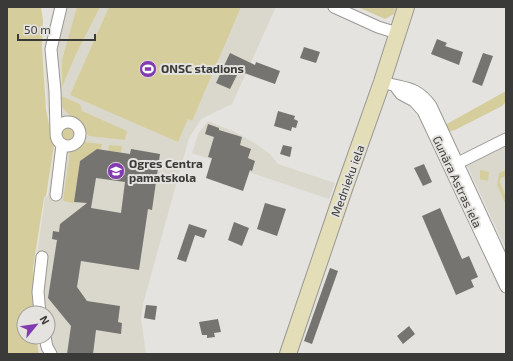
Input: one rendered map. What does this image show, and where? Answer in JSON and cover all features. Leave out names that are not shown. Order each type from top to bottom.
[{"type":"street","points":[[56,131],[62,124],[68,122],[73,123],[81,132],[80,138],[74,145],[66,147],[62,146],[57,140],[56,131],[51,48],[61,7]]},
{"type":"street","points":[[334,7],[378,27],[397,32]]},
{"type":"street","name":"Mednieku iela","points":[[288,354],[343,192],[389,84],[397,32],[406,7]]},
{"type":"street","name":"Gunāra Astras iela","points":[[389,84],[406,87],[419,93],[431,106],[506,268]]},
{"type":"street","name":"Gunāra Astras iela","points":[[389,84],[401,94],[414,100],[424,111],[506,287]]},
{"type":"street","points":[[55,104],[68,122]]},
{"type":"street","points":[[458,163],[506,139]]},
{"type":"street","points":[[56,194],[62,146]]},
{"type":"street","points":[[39,305],[38,292],[42,257]]},
{"type":"shaded area","points":[[7,7],[41,7],[43,20],[42,47],[46,110],[54,146],[33,268],[33,305],[16,305],[16,345],[37,345],[39,354],[7,354]]},
{"type":"shaded area","name":"Ogres Centra pamatskola","points":[[54,7],[276,7],[232,104],[201,119],[189,138],[143,304],[141,318],[146,354],[48,354],[48,345],[56,345],[56,305],[35,305],[35,269],[45,198],[48,196],[55,145],[48,111],[44,47]]},
{"type":"shaded area","points":[[77,7],[100,7],[76,54],[62,87],[62,60]]},
{"type":"shaded area","name":"ONSC stadions","points":[[109,7],[241,7],[192,121],[188,119],[178,142],[70,95]]},
{"type":"shaded area","points":[[358,7],[396,7],[394,14],[385,19]]},
{"type":"shaded area","points":[[506,91],[506,102],[502,106],[455,130],[448,132],[445,125]]},
{"type":"shaded area","points":[[61,96],[80,104],[82,111],[127,131],[125,140],[89,136],[61,106]]},
{"type":"shaded area","points":[[208,121],[235,132],[256,144],[270,154],[278,164],[335,183],[329,199],[192,153],[198,134]]},
{"type":"shaded area","points":[[68,126],[74,129],[77,135],[74,141],[68,144],[62,141],[59,135],[62,129]]},
{"type":"shaded area","points":[[84,142],[102,144],[101,150],[97,149],[80,161],[74,203],[63,201],[70,152]]},
{"type":"shaded area","points":[[109,145],[122,146],[121,152],[108,151]]},
{"type":"shaded area","points":[[506,146],[506,249],[467,165]]},
{"type":"shaded area","points":[[480,170],[489,172],[488,181],[480,179]]},
{"type":"shaded area","points":[[506,170],[506,176],[501,178],[500,182],[506,197],[506,205],[497,185],[499,173]]},
{"type":"building","points":[[437,39],[447,43],[445,46],[463,52],[459,65],[431,54]]},
{"type":"building","points":[[304,47],[320,52],[316,63],[300,58]]},
{"type":"building","points":[[230,53],[255,65],[256,62],[280,71],[275,84],[239,71],[230,89],[216,83]]},
{"type":"building","points":[[483,53],[493,56],[482,86],[472,82]]},
{"type":"building","points":[[278,111],[295,116],[294,119],[298,121],[296,128],[292,127],[291,131],[274,126]]},
{"type":"building","points":[[208,124],[219,128],[219,130],[242,137],[240,145],[251,149],[248,158],[255,161],[252,171],[250,170],[243,191],[206,178],[212,158],[208,157],[214,137],[205,134]]},
{"type":"building","points":[[283,145],[292,147],[290,157],[280,154]]},
{"type":"building","points":[[97,149],[130,154],[131,149],[160,154],[152,210],[148,209],[139,270],[81,261],[77,287],[87,301],[120,306],[118,322],[122,323],[121,334],[96,330],[93,354],[67,354],[71,326],[56,308],[56,305],[54,305],[48,298],[57,240],[52,239],[53,231],[59,232],[60,224],[87,203],[74,202],[80,161]],"holes":[[[96,178],[125,182],[121,213],[91,208]]]},
{"type":"building","points":[[424,164],[432,182],[423,186],[414,168]]},
{"type":"building","points":[[265,203],[286,209],[277,236],[257,229]]},
{"type":"building","points":[[440,208],[462,259],[469,256],[478,277],[471,280],[474,287],[456,295],[422,216]]},
{"type":"building","points":[[234,222],[249,228],[242,246],[228,240]]},
{"type":"building","points":[[189,224],[207,230],[204,238],[195,235],[186,262],[177,259]]},
{"type":"building","points":[[330,268],[338,271],[312,344],[304,341]]},
{"type":"building","points":[[146,305],[157,306],[155,320],[144,318]]},
{"type":"building","points":[[218,319],[221,332],[214,333],[215,337],[207,338],[207,335],[202,335],[199,322]]},
{"type":"building","points":[[409,326],[415,334],[403,344],[397,336]]},
{"type":"place","name":"ONSC stadions","points":[[148,69]]},
{"type":"place","name":"Ogres Centra pamatskola","points":[[116,171]]}]
